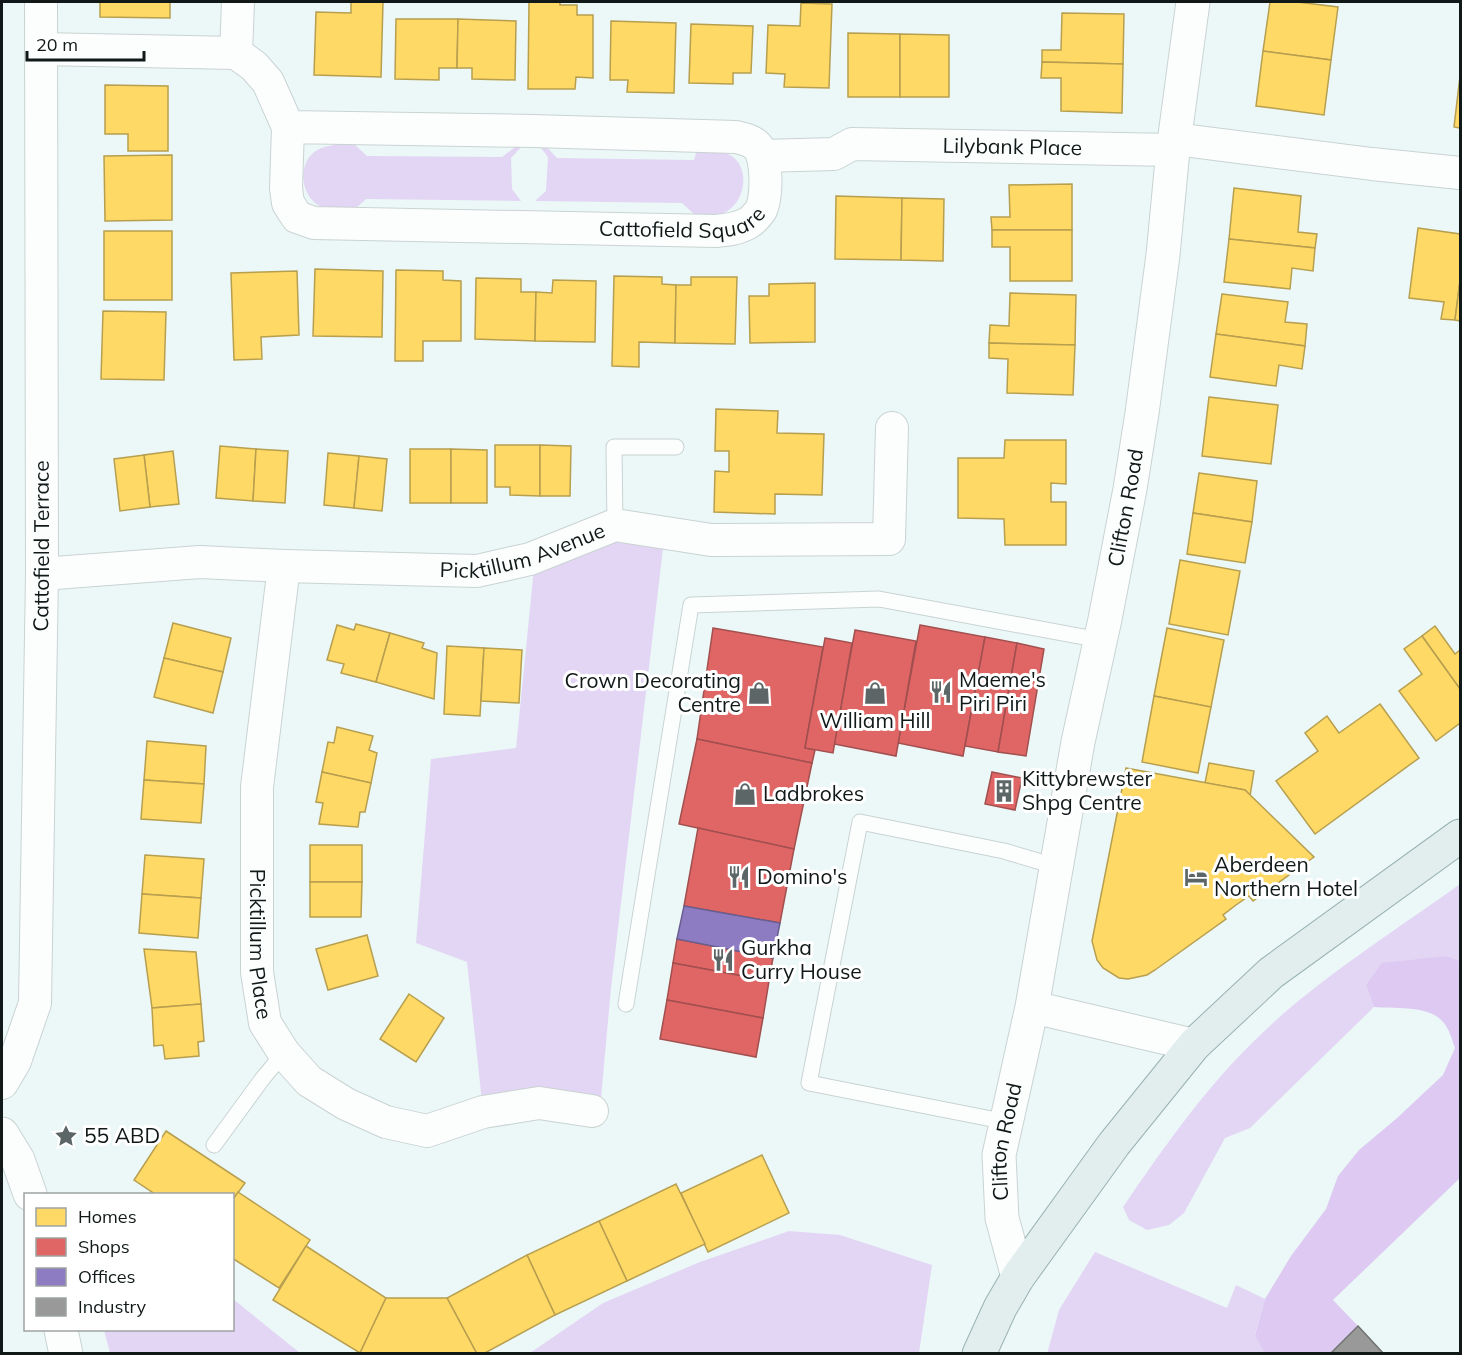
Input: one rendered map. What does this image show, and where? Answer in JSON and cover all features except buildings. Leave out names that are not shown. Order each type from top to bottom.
[{"type":"main road","points":[[979,1353],[1000,1308],[1018,1277],[1114,1144],[1194,1045],[1271,973],[1461,836]]},
{"type":"street","name":"Cattofield Terrace","points":[[2,1083],[15,1061],[35,1003],[42,574],[41,2]]},
{"type":"street","points":[[41,49],[236,53],[237,2]]},
{"type":"street","name":"Clifton Road","points":[[1018,1277],[1002,1218],[999,1155],[1032,1007],[1078,742],[1100,640],[1142,413],[1193,2]]},
{"type":"street","name":"Cattofield Square","points":[[236,53],[254,66],[268,82],[288,128],[286,188],[288,203],[297,217],[314,223],[716,231],[735,229],[749,222],[760,210],[765,184],[763,156]]},
{"type":"street","points":[[288,128],[533,131],[736,137],[748,140],[763,156]]},
{"type":"street","name":"Lilybank Place","points":[[763,156],[834,154],[852,144],[1174,145],[1461,172]]},
{"type":"street","name":"Picktillum Avenue","points":[[42,574],[200,562],[477,571],[530,559],[615,525],[711,540],[889,539],[892,428]]},
{"type":"street","name":"Picktillum Place","points":[[285,566],[257,787],[257,972],[265,1023],[284,1053],[309,1082],[346,1104],[386,1122],[428,1131],[483,1112],[539,1103],[592,1111]]},
{"type":"street","points":[[1032,1007],[1194,1045]]},
{"type":"street","points":[[2,1134],[18,1160],[30,1193]]},
{"type":"street","points":[[61,1331],[66,1353]]},
{"type":"lane","points":[[615,525],[614,447],[676,447]]},
{"type":"lane","points":[[626,1004],[691,605],[879,599],[1100,640]]},
{"type":"lane","points":[[1007,1122],[809,1083],[860,822],[1004,851],[1058,867]]},
{"type":"lane","points":[[214,1145],[262,1078],[284,1053]]},
{"type":"shaded area","points":[[537,143],[544,144],[557,158],[694,160],[697,150],[723,152],[735,159],[740,166],[743,186],[740,196],[728,211],[712,216],[695,215],[682,203],[535,201],[546,191],[548,157]]},
{"type":"shaded area","points":[[354,144],[367,156],[502,157],[519,144],[524,144],[511,158],[512,189],[521,201],[366,199],[354,210],[325,209],[309,197],[304,182],[304,167],[312,154],[324,147]]},
{"type":"shaded area","points":[[614,531],[664,540],[611,988],[600,1109],[482,1102],[467,962],[416,943],[431,759],[516,748],[534,568]]},
{"type":"shaded area","points":[[1460,884],[1460,961],[1447,956],[1366,985],[1374,1007],[1250,1128],[1225,1138],[1184,1213],[1169,1225],[1147,1230],[1129,1220],[1123,1207],[1140,1182],[1192,1110],[1251,1044],[1318,986]]},
{"type":"shaded area","points":[[1447,956],[1460,961],[1460,1178],[1333,1300],[1358,1326],[1330,1353],[1264,1353],[1255,1335],[1265,1299],[1291,1256],[1326,1209],[1338,1176],[1359,1150],[1443,1075],[1455,1048],[1447,1027],[1437,1017],[1421,1010],[1374,1007],[1366,985],[1382,963]]},
{"type":"shaded area","points":[[789,1231],[840,1235],[932,1265],[919,1353],[530,1353],[603,1303],[700,1262]]},
{"type":"shaded area","points":[[1095,1252],[1227,1308],[1236,1285],[1265,1299],[1255,1334],[1264,1353],[1047,1354],[1059,1310]]},
{"type":"shaded area","points":[[234,1300],[300,1353],[110,1353],[104,1331],[234,1331]]},
{"type":"place","name":"Maeme's Piri Piri","points":[[941,692]]},
{"type":"place","name":"Crown Decorating Centre","points":[[759,693]]},
{"type":"place","name":"William Hill","points":[[875,693]]},
{"type":"place","name":"Kittybrewster Shpg Centre","points":[[1004,791]]},
{"type":"place","name":"Ladbrokes","points":[[745,794]]},
{"type":"place","name":"Domino's","points":[[739,877]]},
{"type":"place","name":"Aberdeen Northern Hotel","points":[[1196,877]]},
{"type":"place","name":"Gurkha Curry House","points":[[723,960]]},
{"type":"place","name":"55 ABD","points":[[66,1136]]}]
